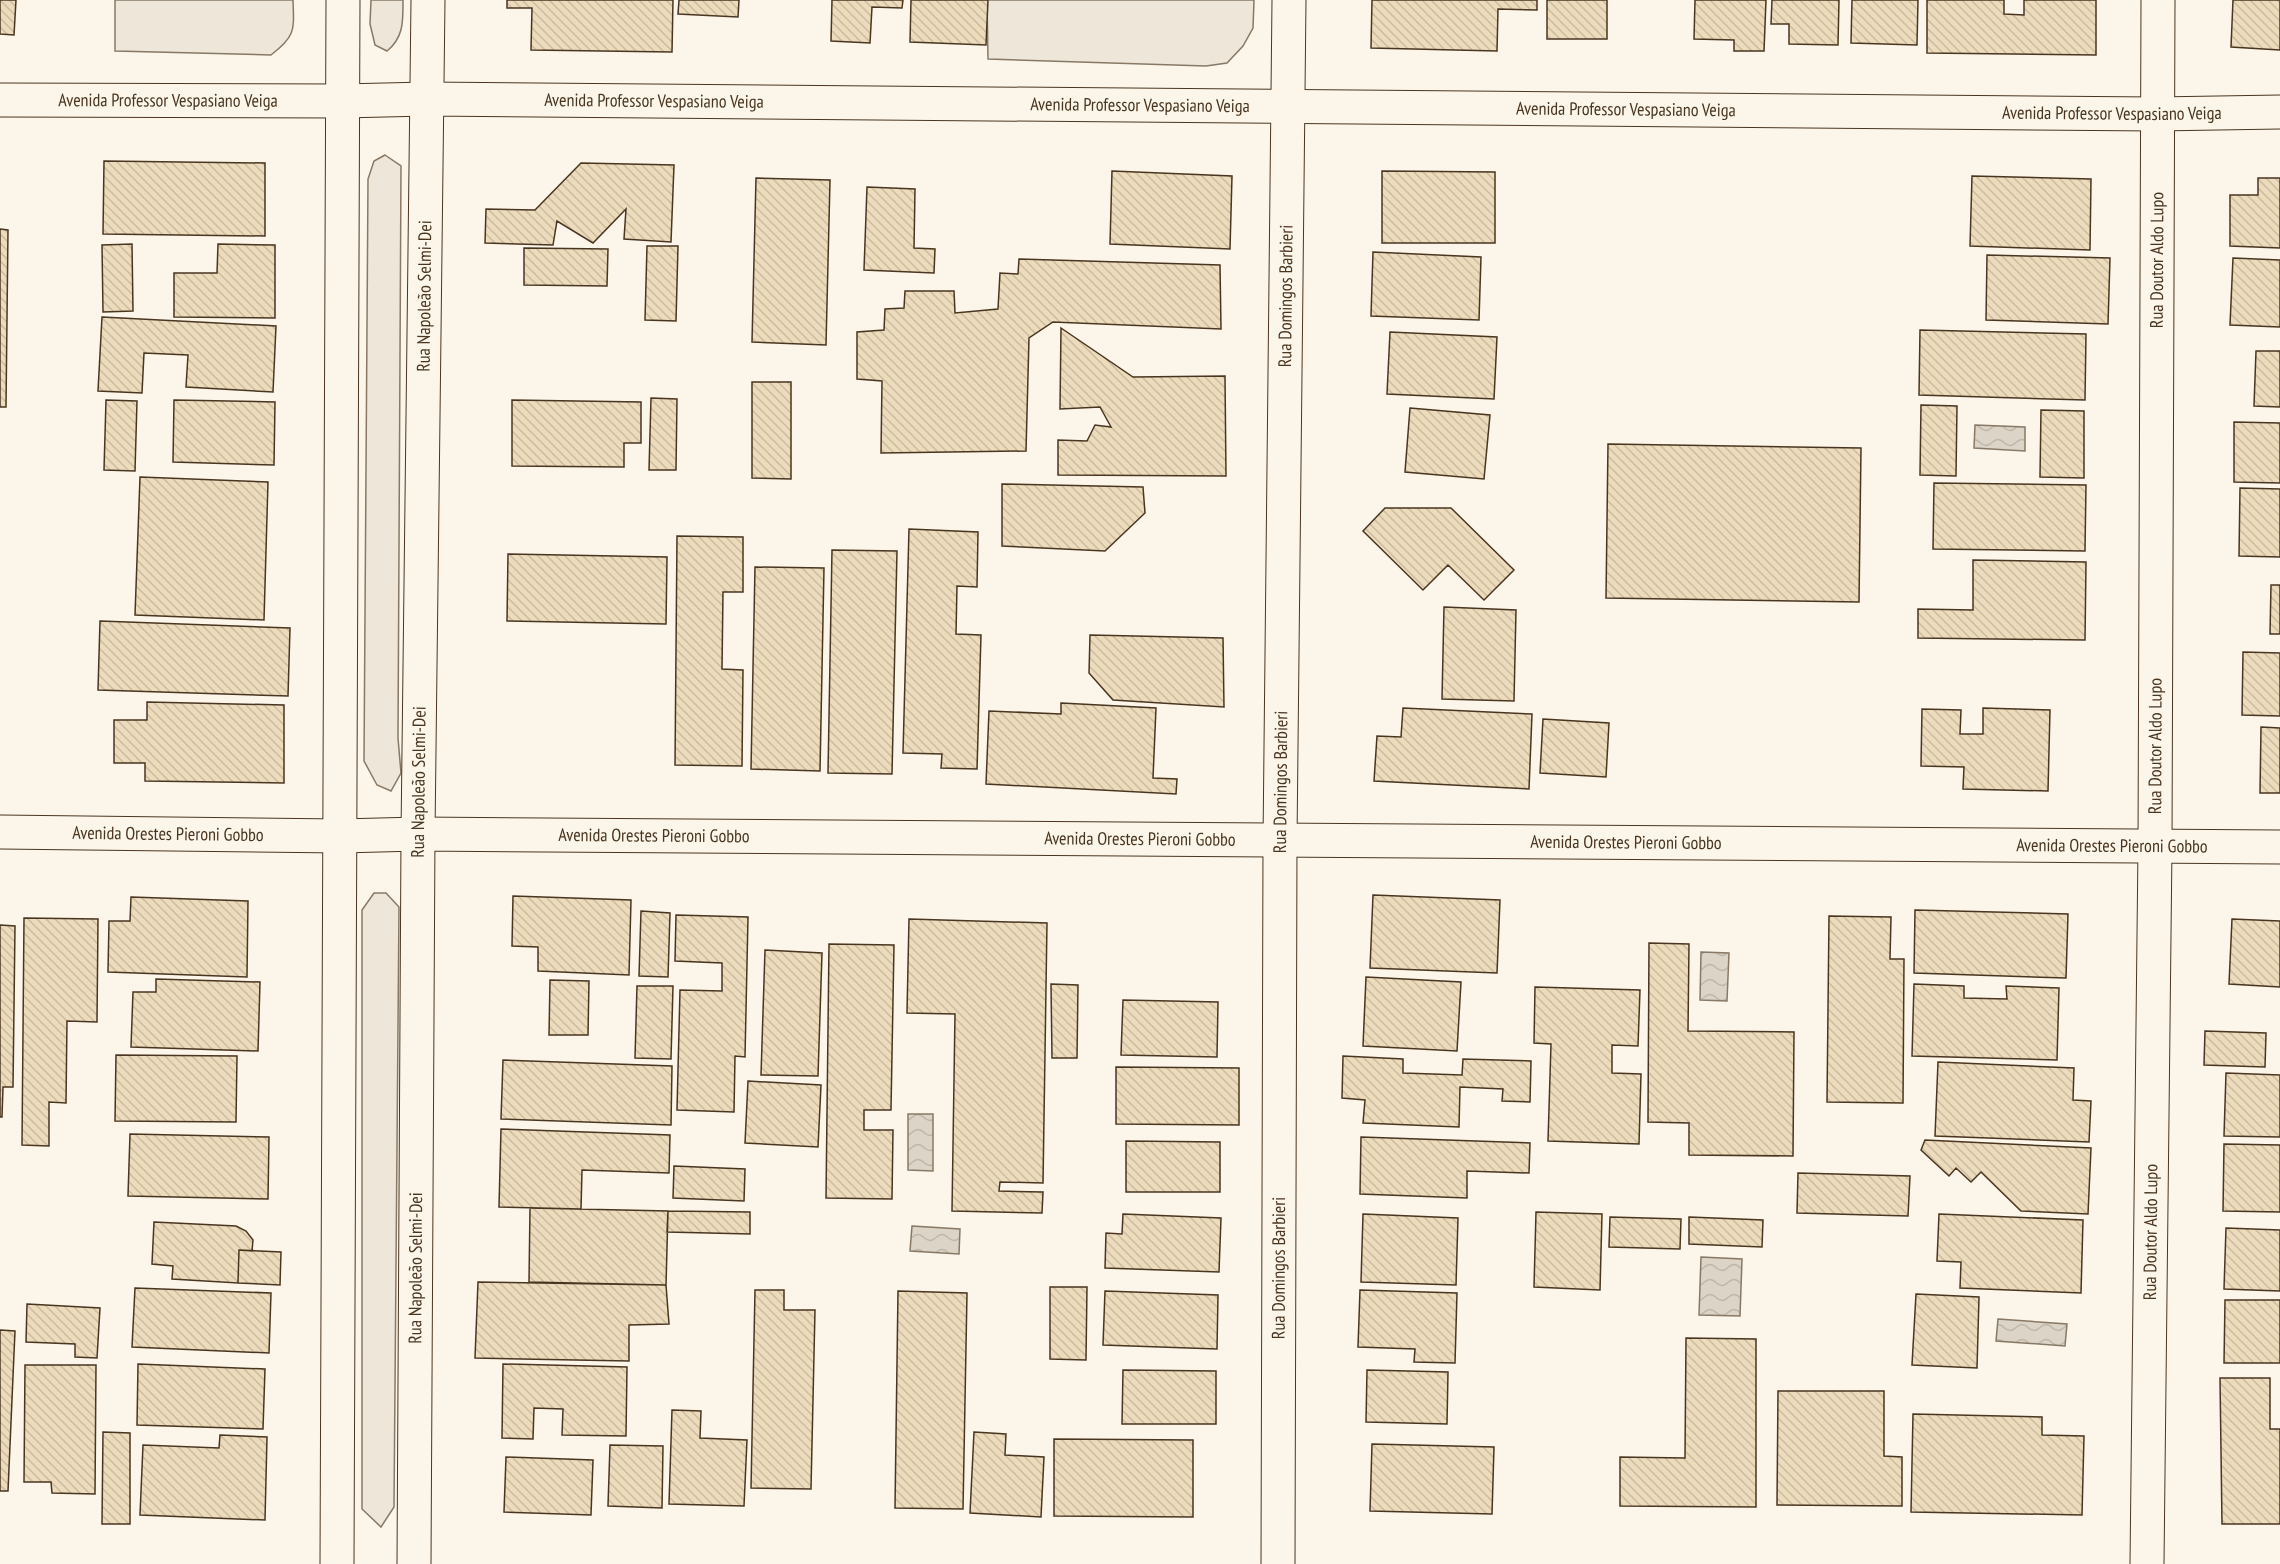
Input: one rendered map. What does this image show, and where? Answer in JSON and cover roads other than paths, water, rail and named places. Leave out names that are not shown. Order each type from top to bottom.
[{"type":"street","points":[[337,1564],[343,0]]},
{"type":"street","name":"Rua Napoleão Selmi-Dei","points":[[414,1564],[418,834],[428,0]]},
{"type":"street","name":"Rua Domingos Barbieri","points":[[1278,1564],[1280,841],[1289,0]]},
{"type":"street","name":"Rua Doutor Aldo Lupo","points":[[2147,1564],[2155,846],[2158,0]]},
{"type":"street","name":"Avenida Professor Vespasiano Veiga","points":[[0,99],[342,101],[427,99],[2156,114],[2280,112]]},
{"type":"street","name":"Avenida Orestes Pieroni Gobbo","points":[[0,832],[2280,847]]},
{"type":"water","points":[[1975,425],[2025,427],[2025,451],[1974,448]]},
{"type":"water","points":[[1701,952],[1729,953],[1727,1001],[1700,1000]]},
{"type":"water","points":[[908,1114],[933,1114],[933,1171],[908,1170]]},
{"type":"water","points":[[912,1226],[960,1229],[959,1254],[910,1251]]},
{"type":"water","points":[[1701,1257],[1742,1259],[1740,1316],[1699,1315]]},
{"type":"water","points":[[1998,1319],[2067,1324],[2065,1346],[1996,1341]]}]
